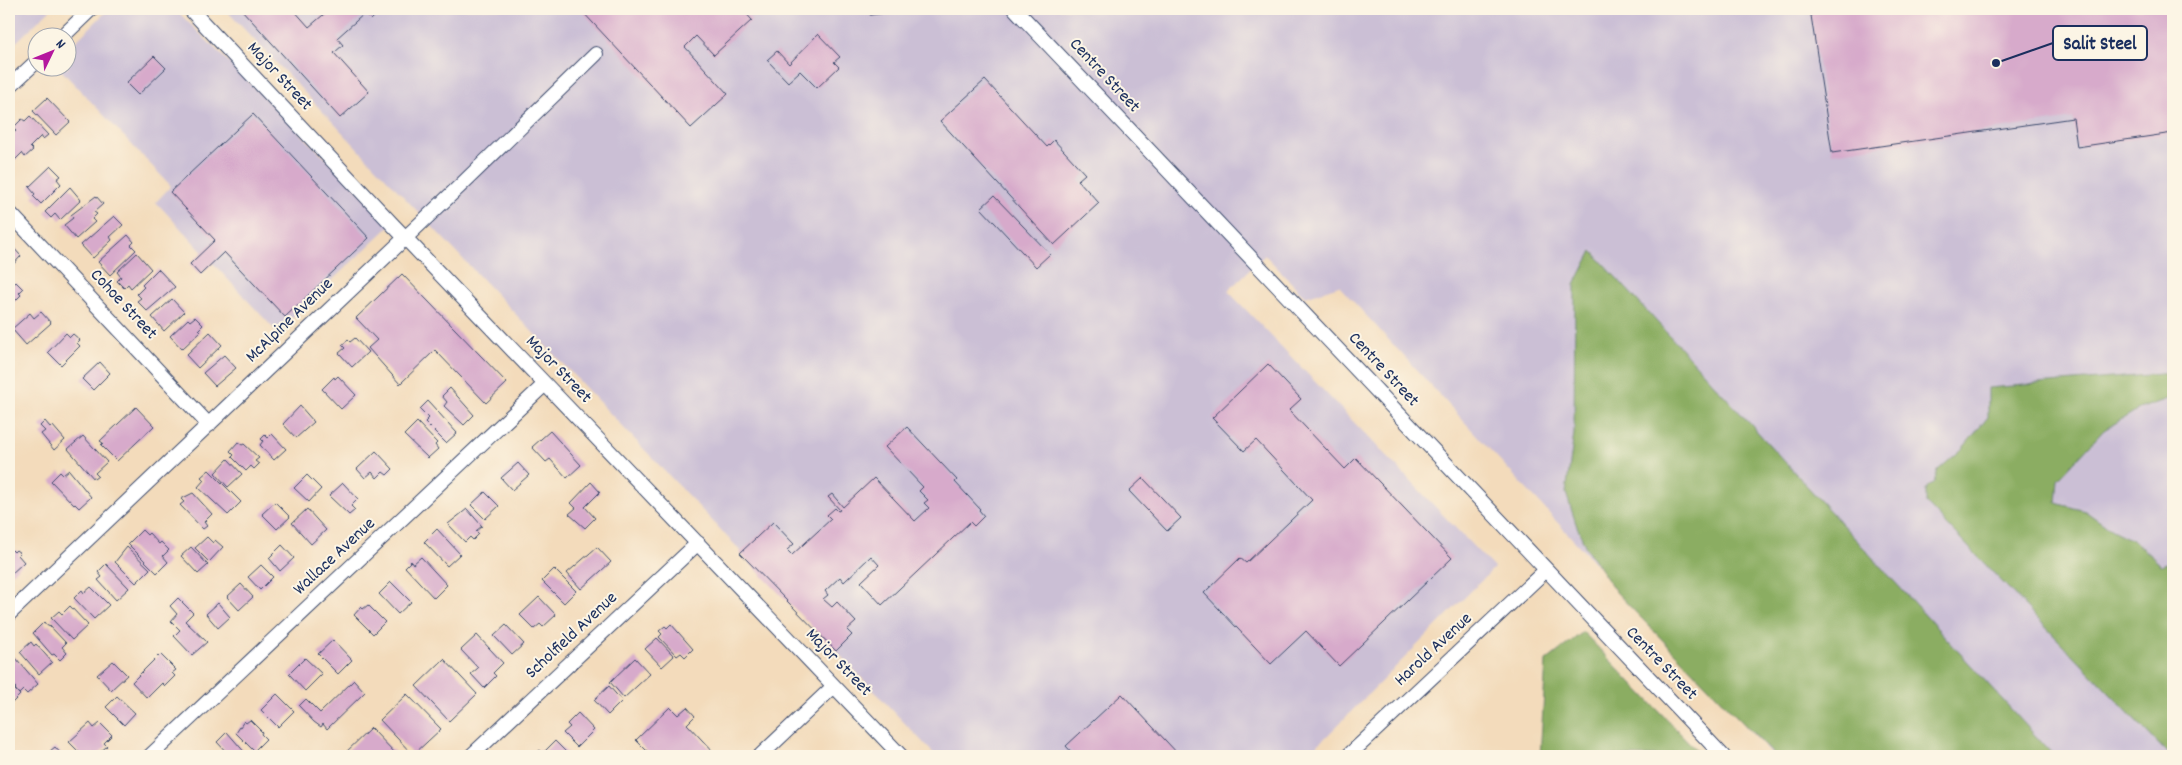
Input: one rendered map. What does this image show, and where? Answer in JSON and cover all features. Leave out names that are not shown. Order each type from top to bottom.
[{"type":"street","points":[[71,28],[91,9]]},
{"type":"street","name":"Major Street","points":[[190,9],[405,238],[901,756]]},
{"type":"street","name":"Centre Street","points":[[1016,9],[1723,756]]},
{"type":"street","name":"McAlpine Avenue","points":[[9,614],[596,54]]},
{"type":"street","points":[[9,87],[28,69]]},
{"type":"street","name":"Cohoe Street","points":[[9,212],[209,425]]},
{"type":"street","name":"Wallace Avenue","points":[[150,756],[546,384]]},
{"type":"street","name":"Scholfield Avenue","points":[[471,756],[698,544]]},
{"type":"street","name":"Harold Avenue","points":[[1348,756],[1546,570]]},
{"type":"street","points":[[760,756],[834,686]]},
{"type":"shaded area","points":[[9,9],[51,9],[31,28],[28,28],[28,31],[9,49]]},
{"type":"shaded area","points":[[109,9],[175,9],[392,224],[277,332],[156,202],[171,186],[68,78],[78,78],[78,39]]},
{"type":"shaded area","points":[[225,9],[2173,9],[2173,756],[1773,756],[1339,286],[1305,297],[1265,255],[1228,291],[1494,568],[1307,756],[936,756]]},
{"type":"green space","points":[[1592,251],[2054,756],[1775,756],[1616,592],[1586,548],[1566,493],[1574,433],[1575,284]]},
{"type":"green space","points":[[2173,373],[2173,397],[2139,409],[2104,430],[2058,479],[2056,503],[2085,511],[2112,530],[2134,541],[2161,565],[2173,561],[2173,756],[2170,756],[1926,503],[1926,491],[1928,486],[1934,482],[1938,470],[1962,449],[1988,417],[1988,388]]},
{"type":"green space","points":[[1583,632],[1702,756],[1540,756],[1546,661]]},
{"type":"building","points":[[241,9],[293,9],[309,27],[330,9],[374,9],[378,13],[371,20],[365,13],[337,38],[343,45],[334,53],[369,92],[340,118]]},
{"type":"building","points":[[580,9],[742,9],[752,20],[714,55],[696,36],[685,47],[728,94],[691,128]]},
{"type":"building","points":[[869,9],[911,9],[911,10],[870,15]]},
{"type":"building","points":[[1810,9],[2173,9],[2173,133],[2077,147],[2073,118],[1832,153]]},
{"type":"building","points":[[818,34],[840,57],[834,62],[839,67],[817,88],[800,71],[788,82],[767,60],[777,51],[789,64]]},
{"type":"building","points":[[154,56],[166,68],[138,95],[126,83]]},
{"type":"building","points":[[985,80],[1047,147],[1054,140],[1085,174],[1078,180],[1099,203],[1054,245],[940,121]]},
{"type":"building","points":[[47,98],[70,122],[56,135],[33,111]]},
{"type":"building","points":[[253,114],[369,238],[285,317],[224,252],[200,275],[190,264],[215,240],[170,192]]},
{"type":"building","points":[[30,116],[48,135],[43,139],[41,136],[30,147],[33,150],[25,157],[22,153],[11,164],[14,168],[10,172],[9,137],[16,131],[13,128],[22,119],[25,121]]},
{"type":"building","points":[[51,166],[61,176],[57,179],[61,184],[41,204],[33,196],[35,194],[29,187]]},
{"type":"building","points":[[70,187],[81,200],[60,220],[55,214],[51,218],[45,212]]},
{"type":"building","points":[[96,196],[103,204],[94,212],[97,214],[92,219],[95,222],[76,239],[64,225],[73,218],[71,215]]},
{"type":"building","points":[[994,196],[1050,254],[1036,267],[981,208]]},
{"type":"building","points":[[114,216],[123,225],[110,237],[112,240],[93,258],[81,245]]},
{"type":"building","points":[[128,235],[134,242],[131,245],[136,250],[110,275],[98,262]]},
{"type":"building","points":[[11,245],[21,256],[9,269],[9,247]]},
{"type":"building","points":[[137,253],[151,269],[131,288],[128,284],[124,288],[117,281],[121,277],[117,272]]},
{"type":"building","points":[[158,269],[175,287],[147,311],[137,301],[141,298],[137,294],[144,287],[142,285]]},
{"type":"building","points":[[402,274],[507,383],[486,403],[435,350],[400,384],[368,348],[377,340],[356,318]]},
{"type":"building","points":[[9,281],[13,285],[16,282],[23,289],[19,293],[21,295],[9,307]]},
{"type":"building","points":[[172,299],[184,312],[164,331],[152,317]]},
{"type":"building","points":[[41,312],[51,323],[26,345],[12,329],[30,313],[34,318]]},
{"type":"building","points":[[195,317],[203,325],[199,329],[201,331],[182,349],[170,336],[188,319],[190,321]]},
{"type":"building","points":[[210,332],[222,345],[198,368],[186,355]]},
{"type":"building","points":[[66,333],[70,337],[73,334],[80,340],[77,343],[80,346],[61,365],[48,352]]},
{"type":"building","points":[[355,338],[368,352],[352,367],[339,353],[345,348],[342,345],[348,340],[350,342]]},
{"type":"building","points":[[224,355],[236,368],[215,386],[203,373]]},
{"type":"building","points":[[100,362],[110,373],[93,390],[82,379]]},
{"type":"building","points":[[1268,364],[1301,399],[1289,410],[1345,469],[1356,458],[1452,558],[1339,666],[1306,631],[1271,664],[1204,593],[1240,558],[1246,563],[1312,500],[1256,440],[1244,451],[1212,418]]},
{"type":"building","points":[[338,376],[356,395],[341,409],[322,389],[334,377],[335,379]]},
{"type":"building","points":[[450,388],[474,415],[464,425],[444,406],[447,402],[442,396]]},
{"type":"building","points":[[428,401],[457,433],[446,443],[425,422],[429,418],[420,409]]},
{"type":"building","points":[[300,406],[314,422],[296,438],[283,424]]},
{"type":"building","points":[[136,407],[154,426],[117,461],[101,445],[103,443],[100,441]]},
{"type":"building","points":[[45,421],[50,427],[52,425],[65,440],[54,450],[41,434],[45,431],[40,426]]},
{"type":"building","points":[[417,422],[437,443],[435,445],[438,449],[428,458],[404,435]]},
{"type":"building","points":[[907,427],[957,480],[955,482],[984,516],[974,526],[970,522],[882,605],[861,582],[879,565],[871,556],[844,582],[840,577],[825,591],[828,595],[823,599],[832,607],[837,602],[856,622],[847,630],[852,635],[836,651],[740,553],[773,522],[794,544],[787,550],[792,555],[831,519],[827,515],[835,508],[838,511],[840,510],[828,497],[832,494],[843,507],[874,478],[915,521],[929,508],[924,503],[928,500],[919,491],[923,487],[885,447]]},
{"type":"building","points":[[550,431],[581,465],[567,478],[550,459],[546,462],[532,447]]},
{"type":"building","points":[[272,434],[286,449],[274,460],[260,445],[263,441],[261,439],[265,435],[268,438]]},
{"type":"building","points":[[83,436],[107,462],[95,473],[98,476],[94,479],[68,449]]},
{"type":"building","points":[[238,442],[242,445],[244,444],[259,458],[255,461],[259,464],[254,469],[251,466],[246,471],[232,457],[234,455],[230,451]]},
{"type":"building","points":[[376,451],[393,469],[387,475],[383,472],[377,478],[372,472],[365,478],[357,469]]},
{"type":"building","points":[[228,459],[242,474],[228,487],[215,473]]},
{"type":"building","points":[[518,463],[529,475],[512,490],[501,478]]},
{"type":"building","points":[[69,470],[91,497],[79,508],[51,481],[60,472],[63,475]]},
{"type":"building","points":[[209,470],[241,502],[228,515],[198,487],[204,480],[201,477]]},
{"type":"building","points":[[307,475],[321,489],[309,502],[294,488]]},
{"type":"building","points":[[1143,478],[1181,518],[1167,531],[1129,491]]},
{"type":"building","points":[[591,482],[600,492],[585,507],[595,518],[585,528],[569,514],[576,508],[571,503]]},
{"type":"building","points":[[343,483],[358,499],[351,506],[355,510],[349,515],[329,496]]},
{"type":"building","points":[[485,492],[499,506],[485,519],[471,505]]},
{"type":"building","points":[[193,493],[212,514],[204,522],[207,526],[203,529],[180,505],[184,502],[181,499]]},
{"type":"building","points":[[275,502],[290,517],[277,529],[262,514]]},
{"type":"building","points":[[307,509],[326,530],[311,544],[292,523]]},
{"type":"building","points":[[467,509],[482,526],[476,531],[479,534],[473,540],[470,537],[465,542],[448,524]]},
{"type":"building","points":[[437,529],[460,554],[447,566],[424,542]]},
{"type":"building","points":[[142,530],[147,535],[149,533],[159,544],[161,542],[169,550],[163,556],[168,562],[157,573],[128,544]]},
{"type":"building","points":[[207,537],[213,543],[215,540],[223,547],[209,562],[195,548]]},
{"type":"building","points":[[282,545],[294,558],[280,571],[269,558]]},
{"type":"building","points":[[127,547],[150,569],[136,583],[115,562]]},
{"type":"building","points":[[191,547],[208,565],[198,574],[181,556]]},
{"type":"building","points":[[597,547],[611,562],[581,589],[567,573]]},
{"type":"building","points":[[12,550],[20,553],[18,555],[24,562],[9,576],[9,553]]},
{"type":"building","points":[[421,557],[447,585],[434,598],[405,567],[411,561],[413,564]]},
{"type":"building","points":[[106,564],[129,588],[116,600],[98,580],[102,577],[98,572]]},
{"type":"building","points":[[261,565],[273,577],[260,590],[248,577]]},
{"type":"building","points":[[554,569],[576,591],[564,603],[542,581]]},
{"type":"building","points":[[391,582],[411,602],[398,614],[379,594]]},
{"type":"building","points":[[241,584],[253,597],[239,610],[227,597]]},
{"type":"building","points":[[91,587],[109,605],[94,619],[74,598],[82,590],[84,593]]},
{"type":"building","points":[[539,597],[556,615],[543,627],[540,624],[534,629],[520,615]]},
{"type":"building","points":[[178,598],[193,613],[185,621],[207,642],[192,655],[174,636],[180,630],[171,621],[177,614],[170,606]]},
{"type":"building","points":[[218,603],[230,617],[218,628],[206,614]]},
{"type":"building","points":[[368,605],[385,622],[373,634],[354,615],[361,607],[363,609]]},
{"type":"building","points":[[70,606],[88,625],[72,640],[51,618],[59,611],[62,614]]},
{"type":"building","points":[[44,622],[66,643],[62,647],[67,653],[60,660],[54,654],[52,655],[33,633]]},
{"type":"building","points":[[671,624],[693,649],[685,657],[681,653],[677,656],[659,637],[662,634],[659,631]]},
{"type":"building","points":[[506,625],[524,644],[512,655],[494,636]]},
{"type":"building","points":[[477,635],[503,663],[493,673],[496,676],[484,688],[471,674],[478,668],[461,650]]},
{"type":"building","points":[[657,638],[674,656],[662,667],[645,649]]},
{"type":"building","points":[[333,640],[352,660],[338,674],[318,654]]},
{"type":"building","points":[[31,642],[34,646],[36,644],[52,662],[39,674],[20,652]]},
{"type":"building","points":[[160,654],[176,670],[172,673],[175,676],[165,686],[162,683],[147,698],[132,682]]},
{"type":"building","points":[[15,657],[38,684],[27,694],[23,690],[19,694],[16,688],[9,682],[9,663]]},
{"type":"building","points":[[305,658],[322,674],[305,691],[289,674]]},
{"type":"building","points":[[635,658],[650,674],[624,698],[610,682]]},
{"type":"building","points":[[444,659],[477,694],[449,721],[416,686]]},
{"type":"building","points":[[113,661],[127,675],[111,690],[97,675]]},
{"type":"building","points":[[354,680],[365,692],[327,729],[323,724],[321,727],[314,722],[299,706],[306,699],[320,713]]},
{"type":"building","points":[[9,684],[20,695],[9,706]]},
{"type":"building","points":[[609,686],[622,701],[608,715],[594,700]]},
{"type":"building","points":[[277,694],[294,711],[278,727],[261,710]]},
{"type":"building","points":[[407,694],[441,729],[413,755],[380,720]]},
{"type":"building","points":[[1122,694],[1180,756],[1075,756],[1066,746]]},
{"type":"building","points":[[117,696],[135,713],[124,725],[106,707]]},
{"type":"building","points":[[670,707],[678,715],[687,707],[695,716],[687,724],[717,756],[652,756],[636,740]]},
{"type":"building","points":[[578,713],[594,730],[577,747],[563,733],[570,727],[567,724]]},
{"type":"building","points":[[250,720],[266,739],[254,751],[236,733],[244,721],[246,723]]},
{"type":"building","points":[[90,723],[94,728],[100,723],[112,735],[104,743],[107,746],[96,756],[83,756],[69,742]]},
{"type":"building","points":[[371,728],[398,756],[343,755]]},
{"type":"building","points":[[227,732],[247,755],[230,756],[217,742]]},
{"type":"building","points":[[555,741],[570,756],[533,756],[540,750],[543,753]]},
{"type":"building","points":[[55,747],[63,756],[54,756],[50,751]]},
{"type":"place","name":"Salit Steel","points":[[1996,63]]}]
